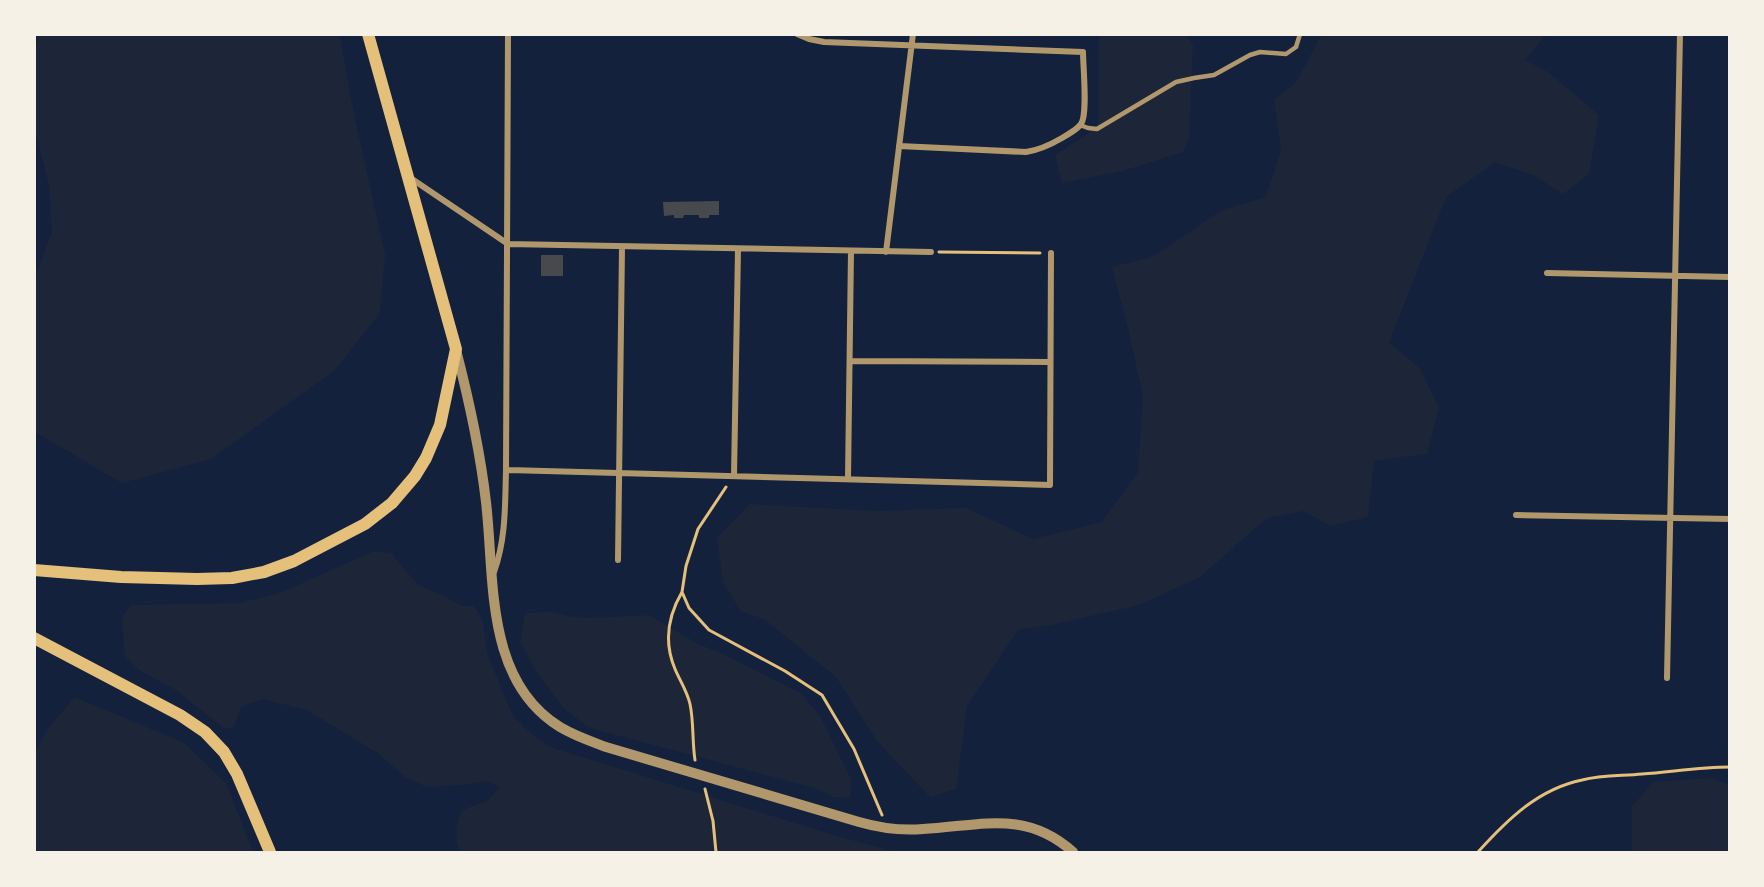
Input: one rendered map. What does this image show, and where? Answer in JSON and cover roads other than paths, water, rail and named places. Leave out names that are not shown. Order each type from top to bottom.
[{"type":"main road","points":[[34,570],[175,579],[232,578],[264,572],[351,533],[378,515],[410,483],[426,458],[440,424],[456,349],[368,34]]},
{"type":"main road","points":[[34,638],[180,715],[205,732],[224,752],[237,774],[270,852]]},
{"type":"street","points":[[492,577],[501,554],[504,534],[506,470],[508,34]]},
{"type":"street","points":[[797,34],[817,41],[1083,52],[1084,116],[1080,125],[1053,144],[1033,151],[1019,152],[899,146]]},
{"type":"street","points":[[886,252],[913,34]]},
{"type":"street","points":[[1667,678],[1680,34]]},
{"type":"street","points":[[406,175],[508,244],[931,252]]},
{"type":"street","points":[[618,560],[622,247]]},
{"type":"street","points":[[734,476],[738,249]]},
{"type":"street","points":[[848,479],[851,251]]},
{"type":"street","points":[[506,470],[1050,485],[1051,253]]},
{"type":"street","points":[[1547,273],[1730,277]]},
{"type":"street","points":[[456,349],[476,428],[487,505],[498,625],[515,678],[544,715],[559,726],[589,741],[859,822],[887,828],[922,830],[998,822],[1014,824],[1043,832],[1057,839],[1073,852]]},
{"type":"street","points":[[850,362],[1050,362]]},
{"type":"street","points":[[1516,515],[1730,519]]},
{"type":"lane","points":[[1080,125],[1097,129],[1176,82],[1214,75],[1250,55],[1260,52],[1286,54],[1296,47],[1300,34]]}]
